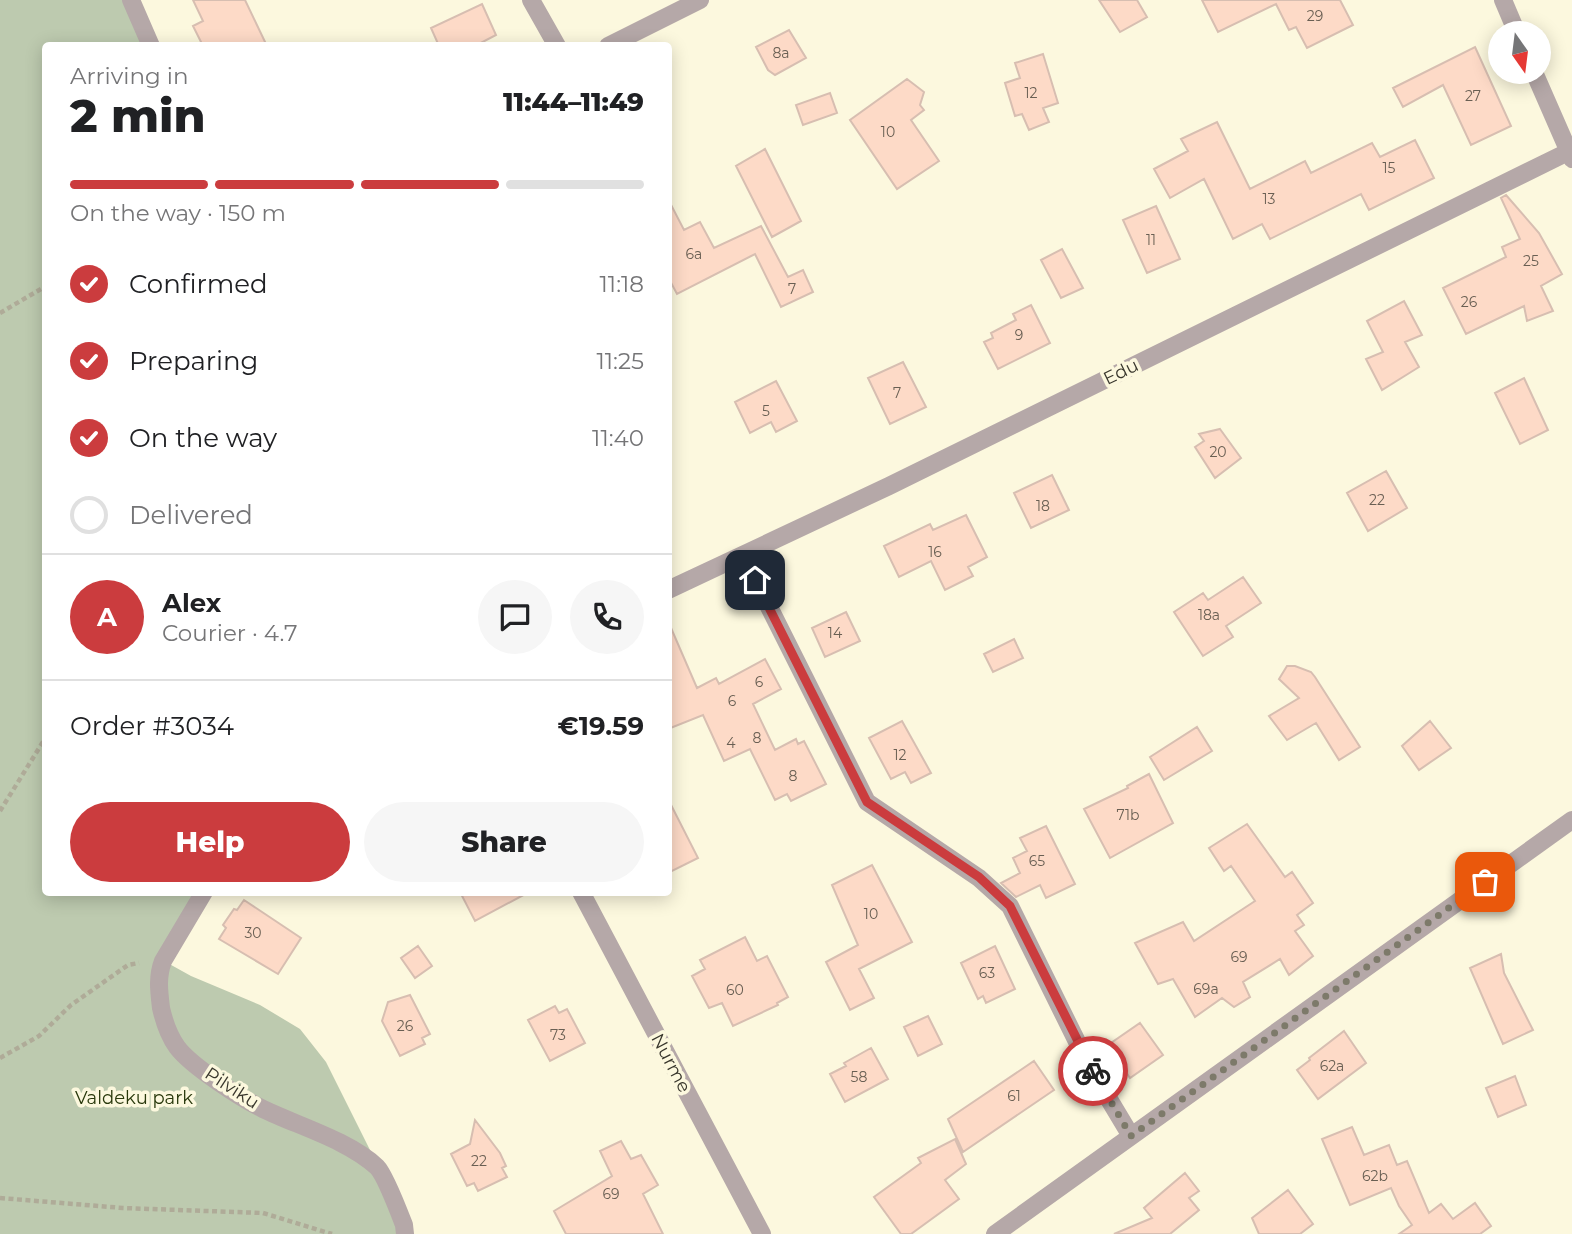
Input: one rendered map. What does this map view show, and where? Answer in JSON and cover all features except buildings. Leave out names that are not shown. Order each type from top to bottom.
[{"type":"street","points":[[131,0],[149,42]]},
{"type":"street","points":[[531,0],[555,42]]},
{"type":"street","points":[[616,42],[700,0]]},
{"type":"street","points":[[1503,0],[1512,21]]},
{"type":"street","points":[[1539,84],[1571,153]]},
{"type":"street","name":"Edu","points":[[672,588],[889,486],[1571,153]]},
{"type":"street","points":[[743,555],[867,802],[979,877],[1010,906],[1090,1066],[1131,1136]]},
{"type":"street","points":[[995,1234],[1572,820]]},
{"type":"street","name":"Pilviku","points":[[202,896],[159,972],[159,993],[164,1021],[177,1047],[205,1071],[262,1109],[324,1136],[379,1168],[404,1225],[405,1234]]},
{"type":"street","name":"Nurme","points":[[583,896],[762,1234]]},
{"type":"path","points":[[0,313],[42,288]]},
{"type":"path","points":[[0,811],[42,743]]},
{"type":"path","points":[[0,1058],[39,1036],[71,1005],[128,965],[163,961]]},
{"type":"path","points":[[0,1198],[123,1208],[262,1213],[331,1234]]},
{"type":"green space","name":"Valdeku park","points":[[0,0],[131,0],[150,42],[42,42],[42,896],[202,896],[164,961],[191,976],[260,1005],[300,1029],[326,1062],[379,1168],[405,1234],[0,1234]]},
{"type":"way so far","points":[[1093,1071],[1131,1136],[1485,882]]},
{"type":"route","points":[[755,580],[867,802],[979,877],[1010,906],[1093,1071]]}]
